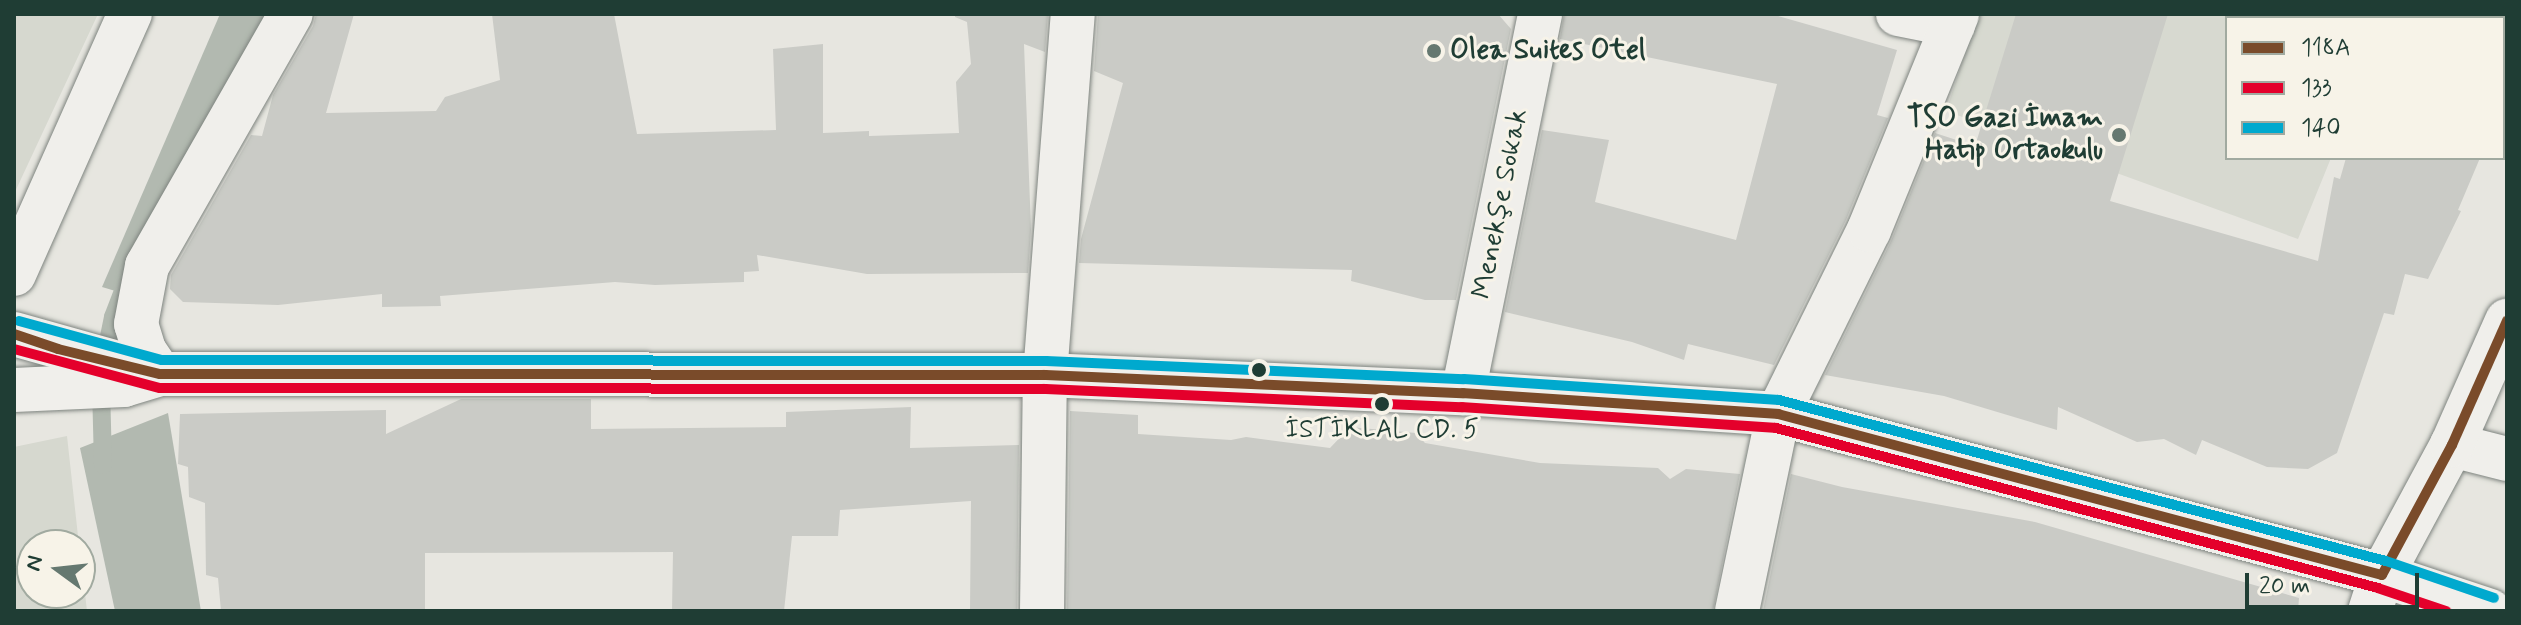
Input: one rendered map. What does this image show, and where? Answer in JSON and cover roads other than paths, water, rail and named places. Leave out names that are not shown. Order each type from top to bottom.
[{"type":"main road","points":[[14,274],[130,14]]},
{"type":"main road","points":[[136,375],[144,350],[136,324],[147,266],[291,14]]},
{"type":"main road","points":[[1042,611],[1045,375],[1073,14]]},
{"type":"main road","name":"Menekşe Sokak","points":[[1463,393],[1540,14]]},
{"type":"main road","points":[[1737,611],[1778,414],[1869,230],[1955,19],[1898,14]]},
{"type":"main road","points":[[2376,593],[2452,445],[2507,321]]},
{"type":"main road","points":[[14,334],[40,376],[1045,375],[1463,393],[1778,414],[2376,593],[2490,611]]},
{"type":"main road","points":[[2452,445],[2507,459]]},
{"type":"waterway","points":[[104,361],[113,317],[125,286]]},
{"type":"waterway","points":[[101,387],[103,465]]},
{"type":"place","name":"Olea Suites Otel","points":[[1434,51]]},
{"type":"place","name":"TSO Gazi İmam Hatip Ortaokulu","points":[[2119,135]]},
{"type":"place","name":"İSTİKLAL CD. 5","points":[[1382,404]]}]
